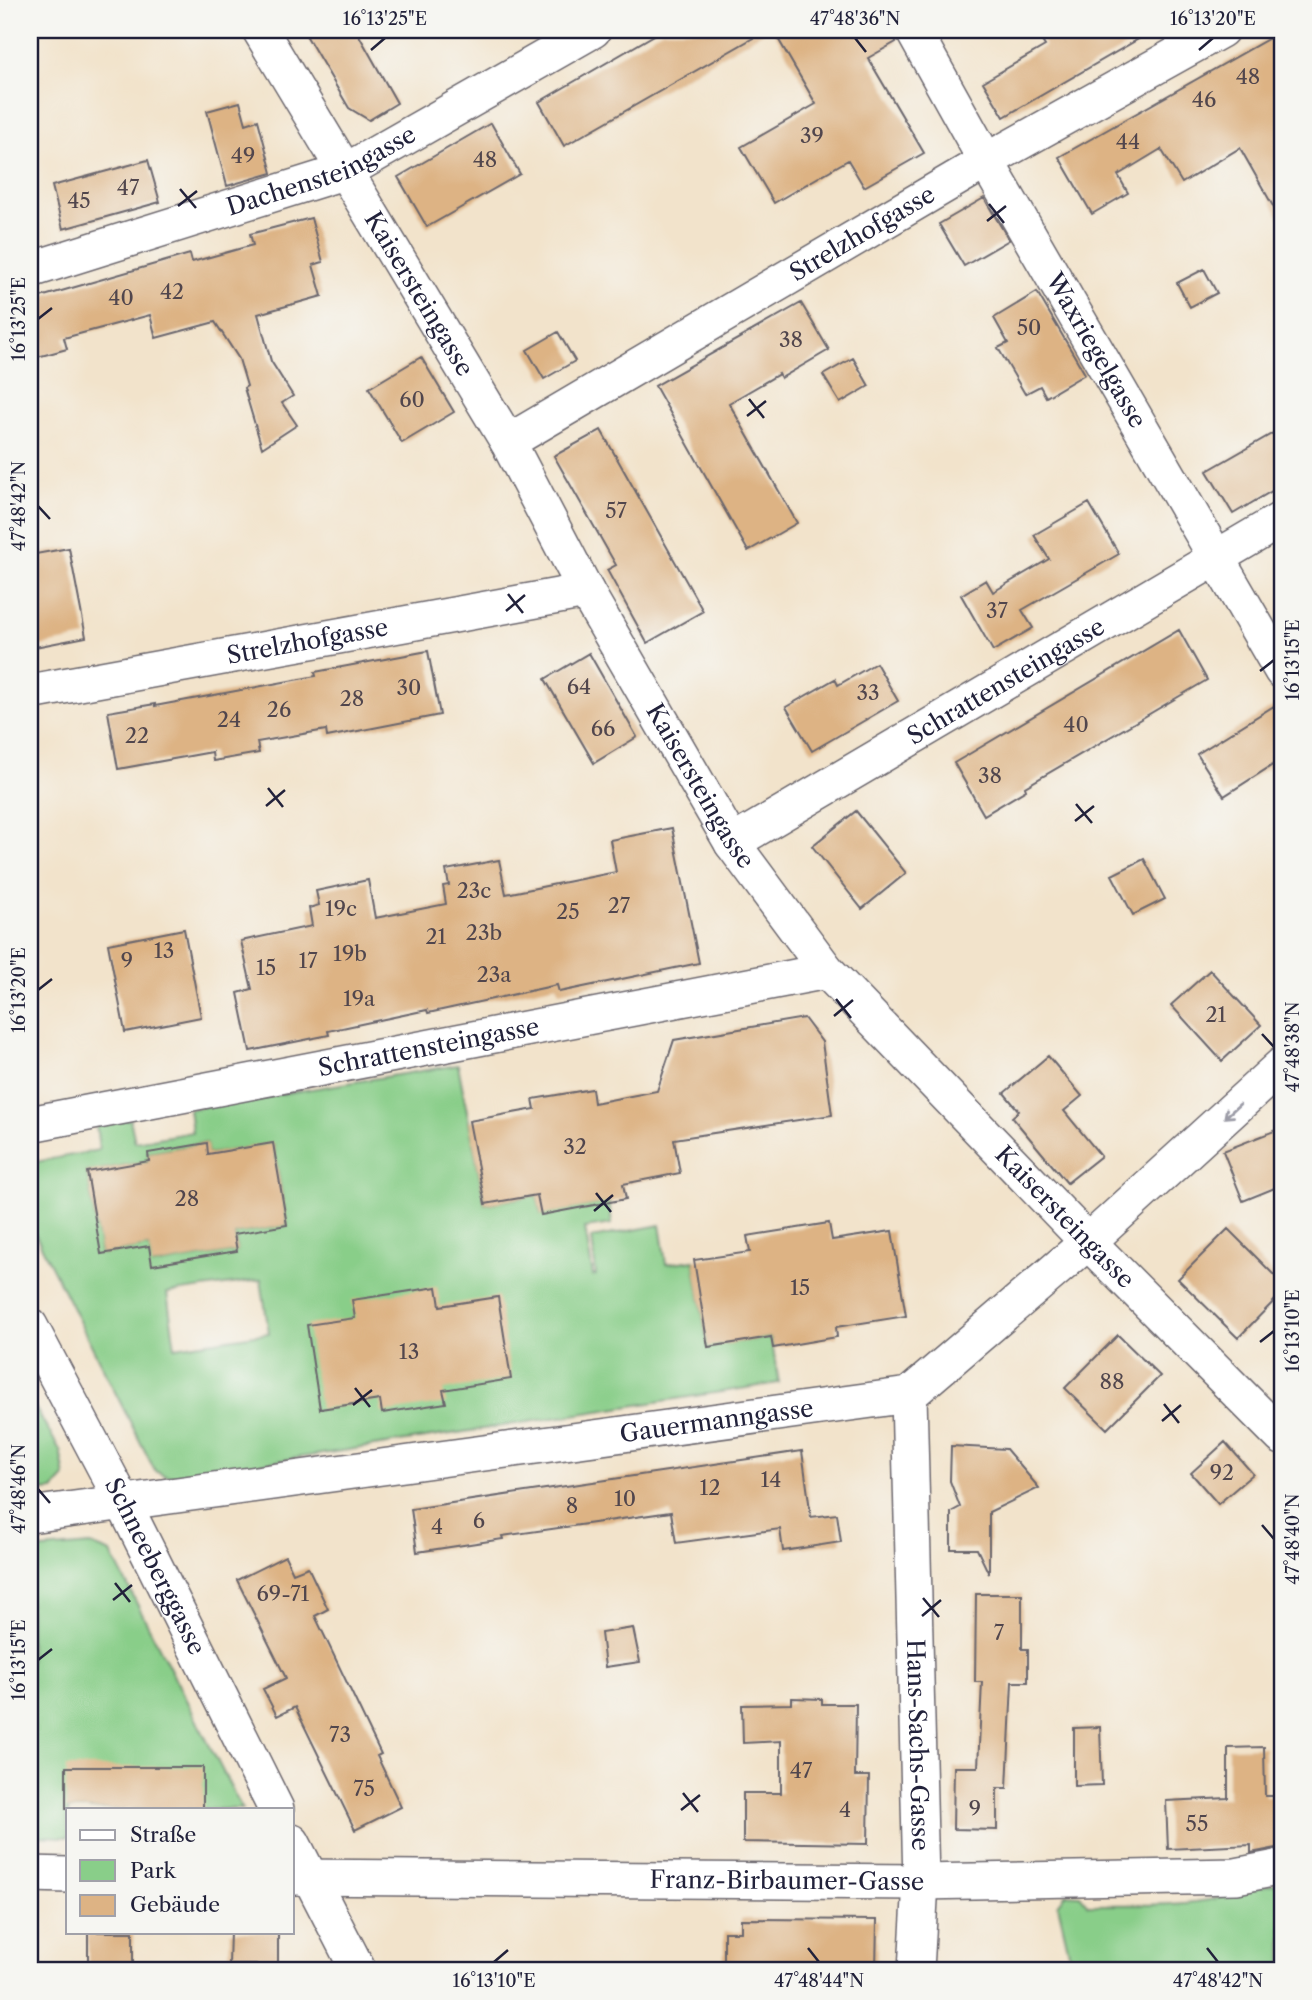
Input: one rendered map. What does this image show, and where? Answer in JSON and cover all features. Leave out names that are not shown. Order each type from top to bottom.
[{"type":"street","name":"Kaisersteingasse","points":[[260,30],[508,442],[586,592],[732,842],[827,971],[1088,1242],[1282,1437]]},
{"type":"street","name":"Dachensteingasse","points":[[30,270],[346,172],[593,30]]},
{"type":"street","name":"Waxriegelgasse","points":[[913,30],[1282,671]]},
{"type":"street","name":"Strelzhofgasse","points":[[508,442],[986,161],[1221,30]]},
{"type":"street","name":"Schrattensteingasse","points":[[732,842],[1282,519]]},
{"type":"street","name":"Strelzhofgasse","points":[[30,692],[586,592]]},
{"type":"street","name":"Schrattensteingasse","points":[[30,1124],[827,971]]},
{"type":"street","points":[[909,1395],[1088,1242],[1282,1065]]},
{"type":"street","name":"Schneeberggasse","points":[[30,1326],[124,1504],[276,1808]]},
{"type":"street","name":"Gauermanngasse","points":[[30,1515],[909,1395]]},
{"type":"street","name":"Hans-Sachs-Gasse","points":[[909,1395],[921,1882],[916,1970]]},
{"type":"street","points":[[294,1850],[301,1877],[358,1970]]},
{"type":"street","name":"Franz-Birbaumer-Gasse","points":[[301,1877],[921,1882],[1236,1875],[1282,1867]]},
{"type":"street","points":[[30,1874],[66,1875]]},
{"type":"green space","points":[[458,1065],[485,1204],[537,1195],[541,1214],[609,1202],[612,1224],[585,1228],[593,1276],[596,1275],[592,1238],[660,1225],[666,1264],[694,1260],[708,1346],[771,1337],[779,1383],[181,1476],[166,1476],[155,1471],[30,1224],[30,1161],[31,1163],[99,1150],[96,1124],[130,1119],[135,1142],[192,1132],[189,1109]],"holes":[[[206,1143],[208,1154],[273,1144],[287,1225],[234,1234],[237,1251],[153,1265],[149,1246],[101,1254],[87,1172],[149,1161],[148,1153]],[[261,1280],[269,1333],[175,1347],[167,1293]]]},
{"type":"green space","points":[[30,1399],[60,1450],[65,1477],[53,1490],[30,1492]]},
{"type":"green space","points":[[91,1545],[111,1553],[241,1808],[66,1808],[66,1837],[30,1836],[30,1550]]},
{"type":"green space","points":[[1282,1882],[1282,1970],[1073,1970],[1058,1905],[1066,1894],[1080,1895],[1088,1905],[1170,1904],[1219,1898]]},
{"type":"building","points":[[303,30],[356,30],[397,103],[369,120],[349,108]]},
{"type":"building","points":[[663,30],[767,30],[564,146],[539,102]]},
{"type":"building","points":[[773,30],[893,30],[896,42],[868,58],[924,153],[864,187],[848,160],[774,203],[741,147],[816,104]]},
{"type":"building","points":[[1035,30],[1154,30],[1004,117],[983,82],[1045,46]]},
{"type":"building","points":[[1282,31],[1282,222],[1240,148],[1182,183],[1161,149],[1118,175],[1128,193],[1092,214],[1059,157]]},
{"type":"building","points":[[240,102],[246,124],[258,120],[272,173],[227,186],[207,111]]},
{"type":"building","points":[[491,123],[520,174],[427,227],[398,177]]},
{"type":"building","points":[[148,160],[160,202],[63,229],[52,186]]},
{"type":"building","points":[[984,198],[1009,240],[964,266],[939,224]]},
{"type":"building","points":[[311,218],[323,262],[313,265],[322,296],[258,314],[271,361],[293,396],[282,403],[297,425],[262,448],[244,388],[247,386],[239,359],[215,322],[156,338],[150,315],[64,338],[67,349],[30,359],[30,300],[190,254],[192,262],[253,245],[250,234]]},
{"type":"building","points":[[1204,269],[1217,293],[1190,307],[1177,283]]},
{"type":"building","points":[[1037,292],[1085,374],[1046,397],[1040,386],[1025,394],[998,348],[1008,343],[994,318]]},
{"type":"building","points":[[801,303],[829,350],[781,378],[779,374],[729,403],[797,523],[748,551],[655,386]]},
{"type":"building","points":[[558,332],[575,361],[544,379],[527,350]]},
{"type":"building","points":[[421,357],[454,412],[402,443],[369,388]]},
{"type":"building","points":[[853,358],[869,386],[840,403],[823,375]]},
{"type":"building","points":[[1282,428],[1282,485],[1233,514],[1207,471]]},
{"type":"building","points":[[601,430],[703,611],[647,643],[607,570],[616,565],[554,456]]},
{"type":"building","points":[[1089,503],[1119,554],[1022,610],[1033,628],[993,651],[961,595],[986,580],[993,592],[1049,559],[1034,535]]},
{"type":"building","points":[[69,548],[86,637],[30,648],[30,555]]},
{"type":"building","points":[[1179,630],[1207,680],[1025,787],[1026,790],[984,815],[954,763]]},
{"type":"building","points":[[428,651],[440,715],[327,737],[326,730],[257,742],[259,753],[213,761],[212,752],[118,769],[108,712],[155,706],[316,676],[315,672]]},
{"type":"building","points":[[589,653],[637,737],[594,763],[545,679]]},
{"type":"building","points":[[876,663],[898,701],[812,751],[786,707],[835,679],[838,685]]},
{"type":"building","points":[[1274,706],[1282,720],[1282,759],[1224,796],[1197,754]]},
{"type":"building","points":[[856,811],[906,873],[862,909],[812,846]]},
{"type":"building","points":[[672,828],[699,963],[559,992],[557,985],[428,1013],[427,1010],[328,1031],[329,1035],[250,1051],[238,993],[252,989],[241,941],[312,926],[309,908],[319,905],[316,891],[368,880],[375,918],[446,904],[443,886],[449,885],[446,870],[499,860],[506,894],[616,872],[610,840]]},
{"type":"building","points":[[1144,859],[1165,899],[1133,915],[1112,875]]},
{"type":"building","points":[[184,929],[201,1017],[125,1032],[108,944]]},
{"type":"building","points":[[1210,970],[1261,1025],[1222,1061],[1171,1005]]},
{"type":"building","points":[[804,1018],[822,1042],[832,1115],[674,1139],[680,1173],[623,1184],[626,1199],[541,1215],[537,1195],[485,1204],[469,1121],[535,1109],[533,1099],[592,1089],[594,1103],[657,1091],[674,1040]]},
{"type":"building","points":[[1048,1056],[1082,1096],[1064,1111],[1101,1156],[1067,1183],[1012,1117],[1019,1111],[1004,1093]]},
{"type":"building","points":[[1282,1128],[1282,1185],[1243,1201],[1223,1151]]},
{"type":"building","points":[[207,1143],[208,1154],[273,1143],[287,1225],[234,1234],[237,1251],[152,1265],[149,1246],[101,1254],[87,1172],[149,1161],[148,1153]]},
{"type":"building","points":[[829,1223],[832,1240],[892,1231],[906,1316],[836,1327],[837,1337],[773,1348],[771,1337],[708,1347],[694,1260],[750,1252],[747,1236]]},
{"type":"building","points":[[1228,1229],[1282,1283],[1282,1293],[1238,1338],[1178,1279]]},
{"type":"building","points":[[437,1287],[440,1306],[498,1297],[511,1379],[443,1390],[446,1403],[382,1413],[380,1400],[320,1409],[307,1325],[355,1318],[352,1300]]},
{"type":"building","points":[[1118,1335],[1160,1376],[1107,1429],[1065,1388]]},
{"type":"building","points":[[1225,1442],[1253,1474],[1218,1504],[1191,1473]]},
{"type":"building","points":[[951,1446],[1006,1449],[1039,1488],[989,1512],[989,1574],[977,1549],[951,1549],[951,1512],[960,1507],[950,1481]]},
{"type":"building","points":[[802,1451],[811,1517],[837,1514],[841,1542],[783,1551],[780,1529],[676,1543],[671,1512],[502,1536],[503,1539],[417,1552],[411,1509]]},
{"type":"building","points":[[285,1556],[293,1573],[308,1567],[328,1609],[315,1616],[381,1754],[377,1756],[401,1807],[355,1830],[295,1707],[277,1716],[263,1689],[286,1678],[237,1580]]},
{"type":"building","points":[[976,1594],[1022,1594],[1022,1649],[1028,1649],[1028,1682],[1012,1682],[1007,1788],[997,1788],[997,1830],[953,1829],[954,1767],[978,1767],[982,1682],[975,1682]]},
{"type":"building","points":[[633,1628],[640,1662],[605,1667],[601,1633]]},
{"type":"building","points":[[792,1698],[822,1699],[822,1704],[856,1704],[855,1776],[869,1776],[868,1844],[743,1842],[743,1793],[781,1793],[781,1741],[743,1743],[742,1705],[792,1704]]},
{"type":"building","points":[[1100,1727],[1102,1785],[1074,1786],[1074,1728]]},
{"type":"building","points":[[1264,1747],[1265,1796],[1282,1796],[1282,1847],[1251,1853],[1251,1845],[1168,1849],[1166,1801],[1228,1798],[1228,1748]]},
{"type":"building","points":[[66,1767],[203,1767],[203,1808],[66,1808]]},
{"type":"building","points":[[741,1919],[877,1920],[876,1970],[724,1970],[724,1932],[741,1932]]},
{"type":"building","points":[[88,1934],[133,1934],[133,1970],[88,1970]]},
{"type":"building","points":[[230,1934],[278,1934],[278,1965],[229,1965]]}]
